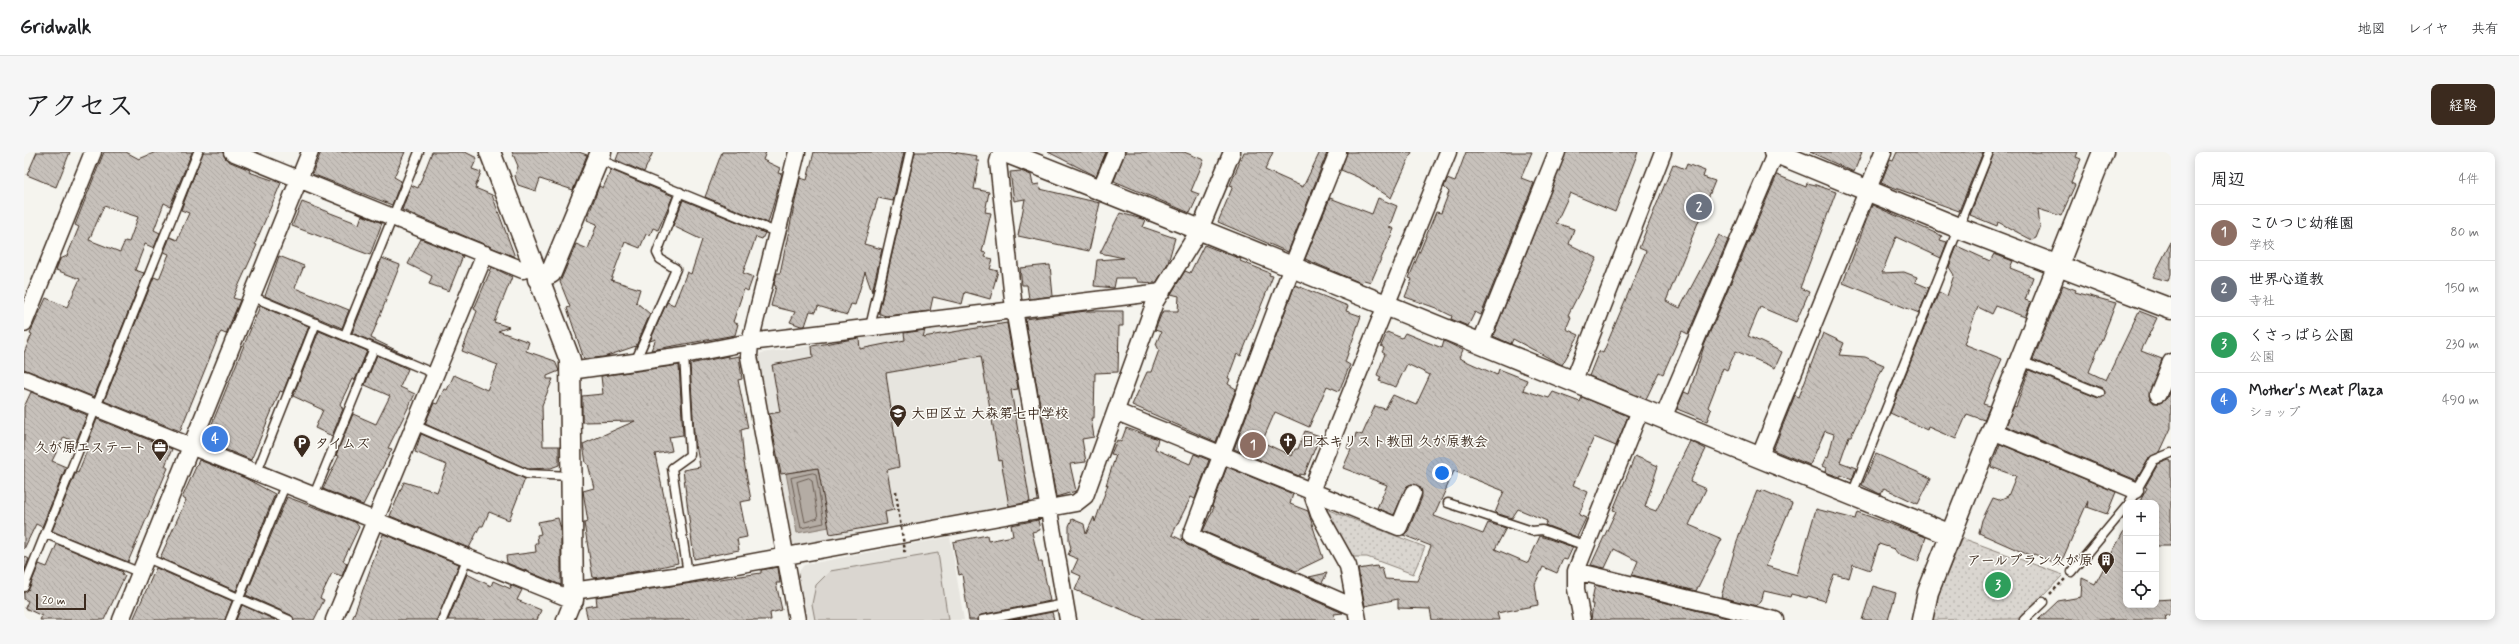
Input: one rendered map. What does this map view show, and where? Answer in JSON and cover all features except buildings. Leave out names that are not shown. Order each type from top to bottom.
[{"type":"street","points":[[24,323],[93,152]]},
{"type":"street","points":[[232,152],[523,270],[535,273],[551,273],[600,155]]},
{"type":"street","points":[[121,620],[310,152]]},
{"type":"street","points":[[490,152],[535,273],[570,360],[573,596],[565,620]]},
{"type":"street","points":[[797,152],[750,342],[749,356],[797,620]]},
{"type":"street","points":[[1001,152],[998,162],[1014,309],[1050,509],[1068,620]]},
{"type":"street","points":[[1005,152],[1480,344],[1574,380],[1759,458],[1852,494],[1951,535]]},
{"type":"street","points":[[1100,190],[1116,152]]},
{"type":"street","points":[[24,379],[468,557],[573,596],[785,556],[1050,509],[1076,503],[1085,496],[1117,412],[1155,302],[1200,230],[1232,152]]},
{"type":"street","points":[[1338,152],[1292,267],[1191,536],[1357,614]]},
{"type":"street","points":[[1357,614],[1348,566],[1319,514],[1311,491],[1448,152]]},
{"type":"street","points":[[1480,344],[1557,152]]},
{"type":"street","points":[[1574,380],[1664,152]]},
{"type":"street","points":[[1663,418],[1775,152],[1959,228],[2171,309]]},
{"type":"street","points":[[1759,458],[1883,152]]},
{"type":"street","points":[[1922,620],[1928,592],[2103,152]]},
{"type":"street","points":[[334,620],[485,254]]},
{"type":"street","points":[[570,371],[684,355],[750,342],[1162,292]]},
{"type":"street","points":[[2158,394],[2171,362]]},
{"type":"street","points":[[1582,620],[1576,588],[1576,571],[1641,408]]},
{"type":"street","points":[[1117,412],[1399,527],[1413,493]]},
{"type":"street","points":[[1993,431],[2132,497]]},
{"type":"street","points":[[1576,571],[1775,620]]},
{"type":"lane","points":[[24,587],[98,408],[198,152]]},
{"type":"lane","points":[[345,335],[419,152]]},
{"type":"lane","points":[[870,327],[910,152]]},
{"type":"lane","points":[[1852,494],[1989,152]]},
{"type":"lane","points":[[600,155],[680,192],[776,232]]},
{"type":"lane","points":[[635,362],[676,269],[660,259],[657,253],[680,192]]},
{"type":"lane","points":[[252,296],[435,374]]},
{"type":"lane","points":[[257,472],[316,323]]},
{"type":"lane","points":[[314,495],[374,348]]},
{"type":"lane","points":[[684,355],[690,455],[672,468],[688,574]]},
{"type":"lane","points":[[2021,361],[2100,393]]},
{"type":"lane","points":[[414,425],[527,474],[572,476]]},
{"type":"lane","points":[[2132,497],[2154,460],[2171,453]]},
{"type":"lane","points":[[230,620],[286,484]]},
{"type":"lane","points":[[1448,503],[1532,531],[1542,530],[1586,546]]},
{"type":"lane","points":[[2072,572],[2123,511]]},
{"type":"lane","points":[[46,534],[141,573]]},
{"type":"lane","points":[[442,620],[468,557]]},
{"type":"lane","points":[[147,558],[289,620]]},
{"type":"lane","points":[[2024,620],[2043,602]]},
{"type":"lane","points":[[982,620],[1065,604]]},
{"type":"path","points":[[896,491],[906,551],[903,551]]},
{"type":"path","points":[[2043,602],[2072,572]]},
{"type":"shaded area","name":"大田区立 大森第七中学校","points":[[998,319],[1007,323],[1038,497],[1034,504],[904,527],[907,545],[950,537],[964,620],[806,620],[797,574],[804,565],[901,546],[899,528],[798,546],[790,542],[757,359],[761,353]]},
{"type":"shaded area","points":[[1326,509],[1425,547],[1413,574],[1367,557],[1353,557]]},
{"type":"shaded area","points":[[1962,538],[2063,575],[2021,619],[1933,620],[1938,596]]},
{"type":"shaded area","points":[[938,553],[948,620],[815,620],[812,604],[816,585],[830,571]]},
{"type":"water","points":[[818,468],[829,527],[797,533],[786,473]]},
{"type":"place","name":"世界心道教","points":[[1699,207]]},
{"type":"place","name":"大田区立 大森第七中学校","points":[[898,428]]},
{"type":"place","name":"Mother's Meat Plaza","points":[[215,439]]},
{"type":"place","name":"こひつじ幼稚園","points":[[1253,445]]},
{"type":"place","name":"日本キリスト教団 久が原教会","points":[[1288,456]]},
{"type":"place","name":"タイムズ","points":[[302,458]]},
{"type":"place","name":"久が原エステート","points":[[160,462]]},
{"type":"place","name":"アールブラン久が原","points":[[2106,575]]},
{"type":"place","name":"くさっぱら公園","points":[[1998,585]]}]
